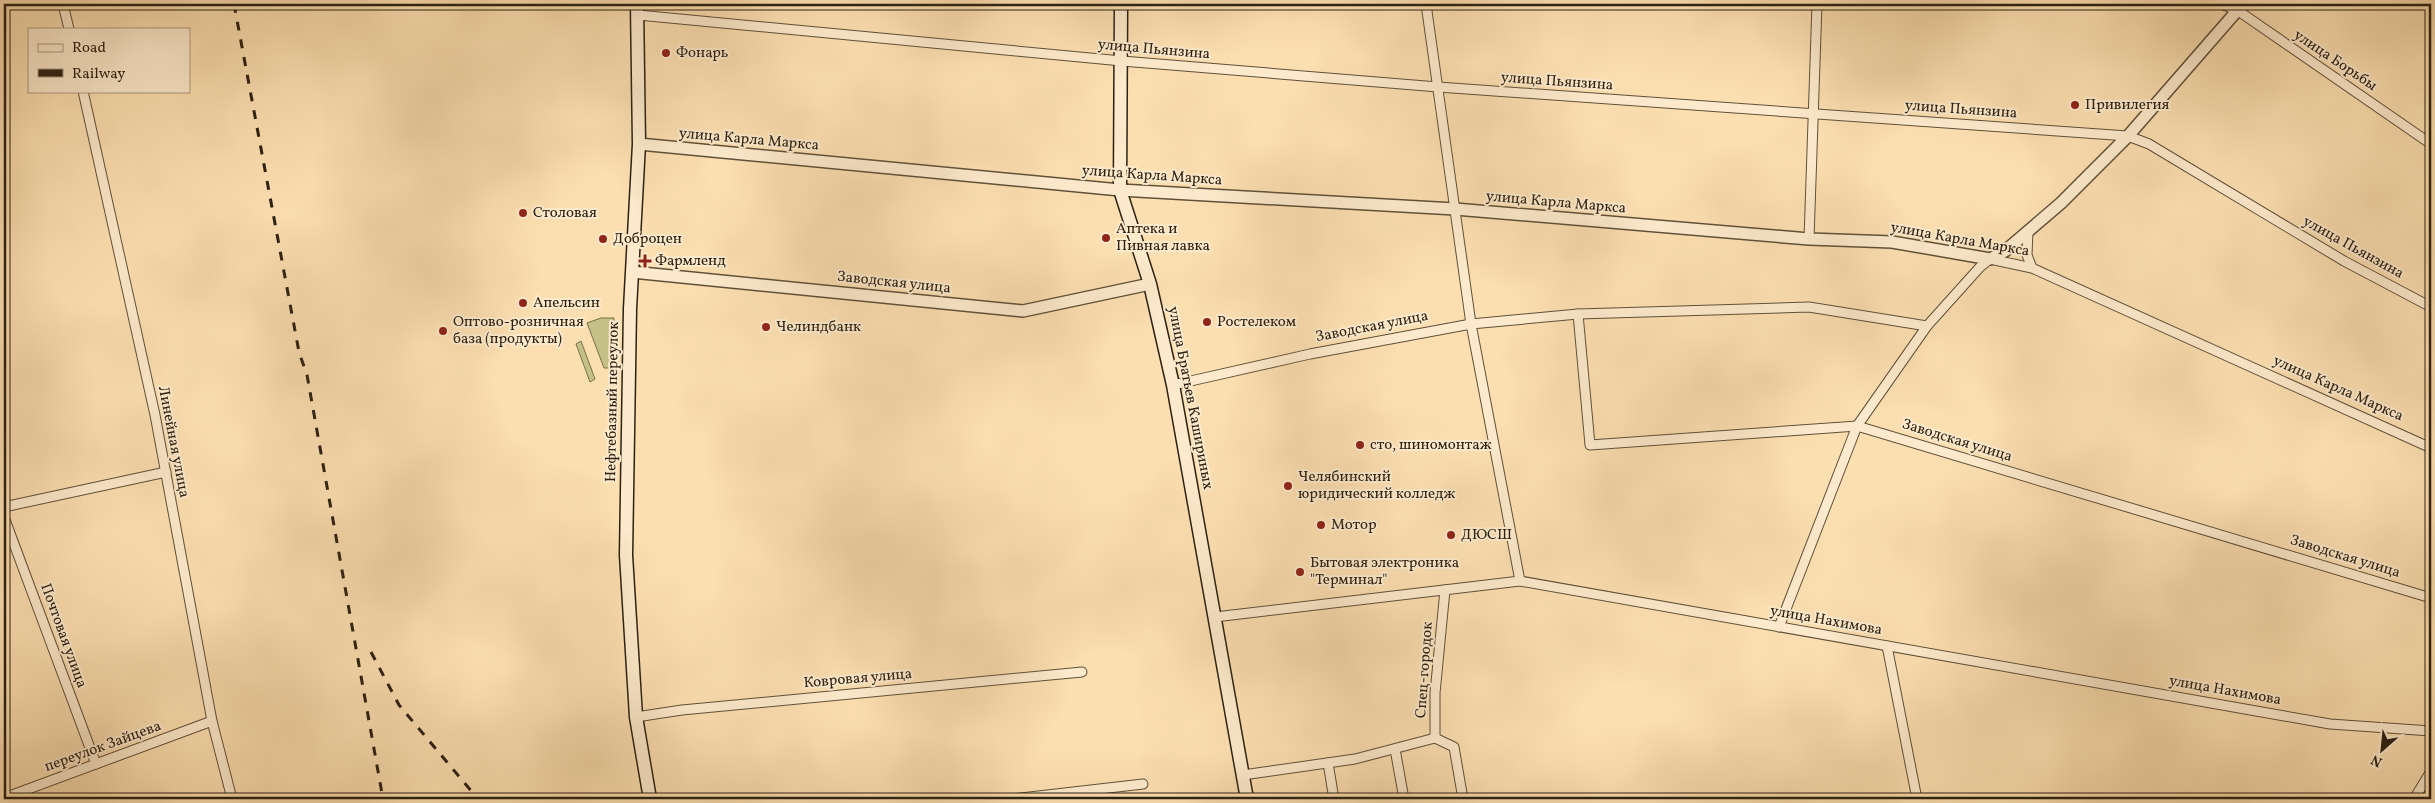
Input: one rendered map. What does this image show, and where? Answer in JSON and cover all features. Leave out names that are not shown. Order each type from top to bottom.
[{"type":"main road","name":"улица Братьев Кашириных","points":[[1121,4],[1120,190],[1150,284],[1174,385],[1247,799]]},
{"type":"main road","name":"Нефтебазный переулок","points":[[638,10],[639,144],[630,309],[626,555],[636,717],[650,799]]},
{"type":"street","points":[[64,4],[69,28]]},
{"type":"street","points":[[1426,4],[1471,324],[1520,581]]},
{"type":"street","points":[[1809,239],[1817,4]]},
{"type":"street","name":"улица Борьбы","points":[[2221,4],[2240,7],[2431,144]]},
{"type":"street","points":[[1779,627],[1857,426],[1928,326],[1980,267],[2005,250],[2061,203],[2128,136],[2240,7]]},
{"type":"street","name":"улица Пьянзина","points":[[638,10],[1122,61],[1438,87],[2128,136],[2149,144],[2344,261],[2431,306]]},
{"type":"street","name":"Линейная улица","points":[[83,92],[155,416],[212,721],[232,799]]},
{"type":"street","name":"улица Карла Маркса","points":[[639,144],[1120,190],[1455,209],[1809,239],[1892,242],[2032,268],[2431,448]]},
{"type":"street","points":[[2028,231],[2027,255],[2032,268]]},
{"type":"street","name":"Заводская улица","points":[[632,272],[1024,311],[1150,284]]},
{"type":"street","name":"Заводская улица","points":[[1174,385],[1283,360],[1471,324],[1578,314],[1809,307],[1928,326]]},
{"type":"street","name":"Заводская улица","points":[[1578,314],[1590,445],[1857,426],[2431,598]]},
{"type":"street","points":[[4,507],[166,472]]},
{"type":"street","name":"Почтовая улица","points":[[4,517],[96,764]]},
{"type":"street","name":"улица Нахимова","points":[[1215,617],[1520,581],[2330,724],[2431,731]]},
{"type":"street","name":"Спец-городок","points":[[1444,590],[1435,693],[1435,738],[1454,747],[1463,799]]},
{"type":"street","points":[[1887,646],[1917,799]]},
{"type":"street","name":"Ковровая улица","points":[[636,717],[691,709],[1082,672]]},
{"type":"street","name":"переулок Зайцева","points":[[4,798],[212,721]]},
{"type":"street","points":[[1243,775],[1355,759],[1435,738]]},
{"type":"street","points":[[1396,749],[1404,799]]},
{"type":"street","points":[[1328,763],[1334,799]]},
{"type":"street","points":[[2414,799],[2431,771]]},
{"type":"street","points":[[1013,799],[1143,784]]},
{"type":"shaded area","points":[[601,318],[614,318],[612,368],[604,368],[587,323]]},
{"type":"shaded area","points":[[581,341],[595,379],[590,382],[576,344]]},
{"type":"railway","points":[[234,4],[299,352],[307,375],[383,799]]},
{"type":"railway","points":[[371,652],[399,705],[478,799]]},
{"type":"place","name":"Фонарь","points":[[666,53]]},
{"type":"place","name":"Привилегия","points":[[2075,105]]},
{"type":"place","name":"Столовая","points":[[523,213]]},
{"type":"place","name":"Аптека и Пивная лавка","points":[[1106,238]]},
{"type":"place","name":"Доброцен","points":[[603,239]]},
{"type":"place","name":"Фармленд","points":[[645,261]]},
{"type":"place","name":"Апельсин","points":[[523,303]]},
{"type":"place","name":"Ростелеком","points":[[1207,322]]},
{"type":"place","name":"Челиндбанк","points":[[766,327]]},
{"type":"place","name":"Оптово-розничная база (продукты)","points":[[443,331]]},
{"type":"place","name":"сто, шиномонтаж","points":[[1360,445]]},
{"type":"place","name":"Челябинский юридический колледж","points":[[1288,486]]},
{"type":"place","name":"Мотор","points":[[1321,525]]},
{"type":"place","name":"ДЮСШ","points":[[1451,535]]},
{"type":"place","name":"Бытовая электроника \"Терминал\"","points":[[1300,572]]}]
